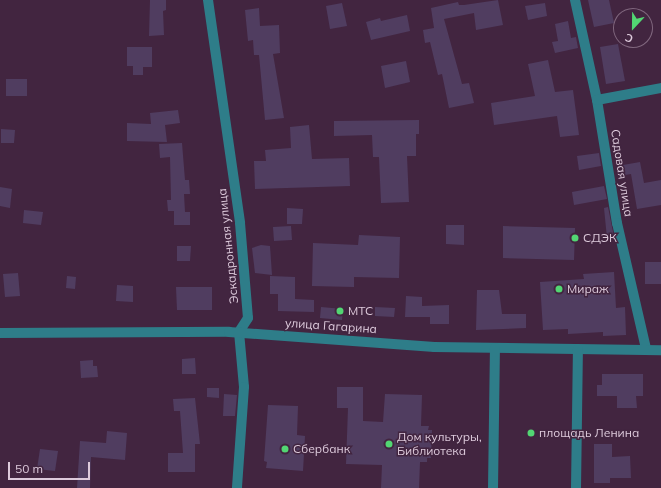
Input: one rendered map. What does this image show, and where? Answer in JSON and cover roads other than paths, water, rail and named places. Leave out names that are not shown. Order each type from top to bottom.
[{"type":"street","name":"Эскадронная улица","points":[[208,0],[240,223],[248,318],[239,332]]},
{"type":"street","name":"Садовая улица","points":[[575,0],[597,100],[617,224],[646,350]]},
{"type":"street","points":[[597,100],[661,88]]},
{"type":"street","name":"улица Гагарина","points":[[0,333],[239,332],[434,347],[661,350]]},
{"type":"street","points":[[237,488],[244,387],[239,332]]},
{"type":"street","points":[[493,488],[495,348]]},
{"type":"street","points":[[576,488],[578,349]]},
{"type":"place","name":"СДЭК","points":[[575,238]]},
{"type":"place","name":"Мираж","points":[[559,289]]},
{"type":"place","name":"МТС","points":[[340,311]]},
{"type":"place","name":"площадь Ленина","points":[[531,433]]},
{"type":"place","name":"Дом культуры, Библиотека","points":[[389,444]]},
{"type":"place","name":"Сбербанк","points":[[285,449]]}]
